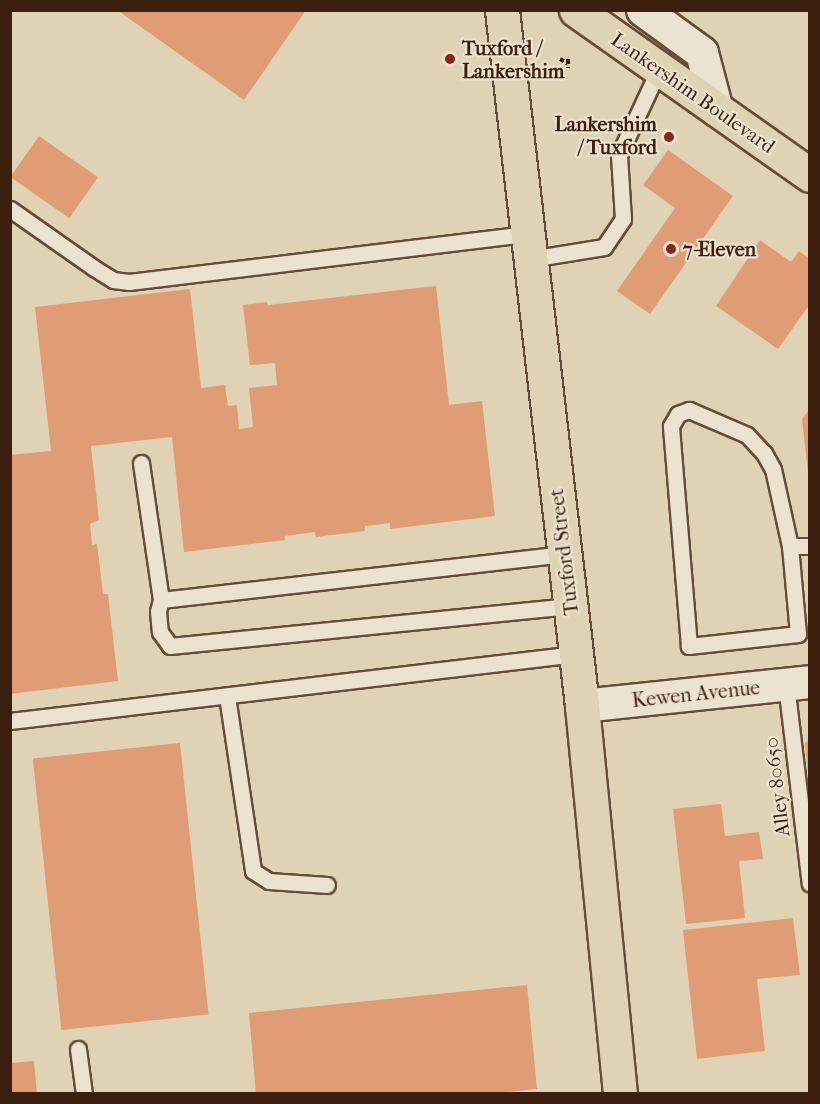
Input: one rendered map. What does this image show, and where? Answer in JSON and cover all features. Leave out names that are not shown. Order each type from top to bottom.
[{"type":"main road","name":"Tuxford Street","points":[[502,10],[582,706],[620,1094]]},
{"type":"main road","name":"Lankershim Boulevard","points":[[576,10],[810,175]]},
{"type":"street","points":[[643,10],[702,53],[717,110]]},
{"type":"street","name":"Kewen Avenue","points":[[582,706],[798,683]]},
{"type":"lane","points":[[10,209],[113,280],[129,282],[529,247],[604,247],[623,219],[619,155],[659,69]]},
{"type":"lane","points":[[689,410],[747,435],[764,453],[776,477],[790,546],[798,634],[689,646],[671,426],[678,414],[689,410]]},
{"type":"lane","points":[[141,463],[161,600],[158,611],[160,632],[170,646],[570,606]]},
{"type":"lane","points":[[790,546],[810,546]]},
{"type":"lane","points":[[161,600],[564,554]]},
{"type":"lane","points":[[10,721],[576,654]]},
{"type":"lane","name":"Alley 80650","points":[[798,683],[810,884]]},
{"type":"lane","points":[[226,696],[253,871],[269,881],[327,885]]},
{"type":"lane","points":[[78,1049],[84,1094]]},
{"type":"path","points":[[560,59],[568,63]]},
{"type":"building","points":[[117,10],[306,10],[244,100]]},
{"type":"building","points":[[39,136],[98,177],[69,218],[10,177]]},
{"type":"building","name":"7-Eleven","points":[[668,150],[733,196],[650,314],[617,291],[675,208],[643,185]]},
{"type":"building","points":[[760,240],[791,262],[799,251],[810,259],[810,304],[778,349],[716,306]]},
{"type":"building","points":[[436,286],[449,405],[482,401],[495,516],[390,529],[390,523],[365,526],[365,531],[316,537],[315,532],[285,536],[285,540],[184,552],[172,437],[91,446],[99,520],[90,524],[92,545],[97,544],[103,594],[108,594],[118,681],[10,694],[10,455],[51,451],[35,307],[190,289],[201,388],[225,385],[228,406],[237,405],[239,429],[253,427],[249,388],[277,385],[275,363],[250,365],[243,305],[267,302],[268,305]]},
{"type":"building","points":[[810,409],[810,473],[808,473],[802,419]]},
{"type":"building","points":[[810,739],[810,774],[808,774],[805,743]]},
{"type":"building","points":[[180,743],[209,1015],[61,1030],[33,758]]},
{"type":"building","points":[[721,804],[725,836],[759,832],[763,859],[739,861],[745,918],[686,924],[673,809]]},
{"type":"building","points":[[793,918],[800,975],[757,979],[765,1051],[697,1059],[683,930]]},
{"type":"building","points":[[527,985],[537,1089],[488,1094],[256,1094],[249,1013]]},
{"type":"building","points":[[34,1061],[37,1094],[10,1094],[10,1063]]},
{"type":"place","name":"Tuxford / Lankershim","points":[[450,59]]},
{"type":"place","name":"Lankershim / Tuxford","points":[[669,137]]},
{"type":"place","name":"7-Eleven","points":[[671,249]]}]
